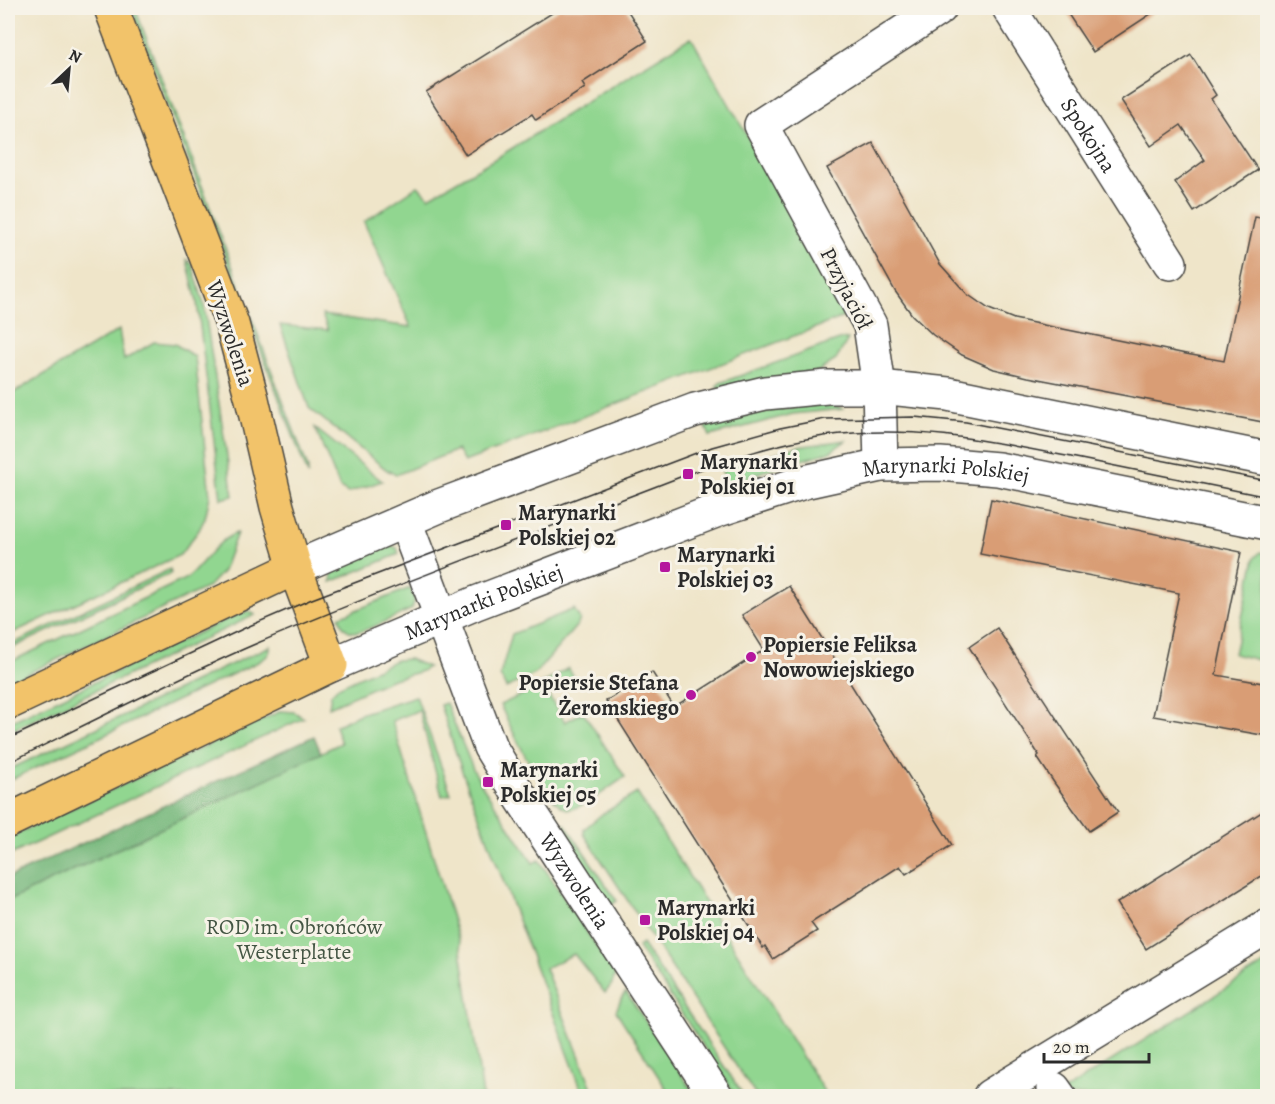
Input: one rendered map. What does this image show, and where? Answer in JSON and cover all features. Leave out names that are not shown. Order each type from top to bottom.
[{"type":"main road","name":"Wyzwolenia","points":[[111,8],[232,324],[277,507],[295,568],[331,665]]},
{"type":"main road","points":[[8,703],[295,568]]},
{"type":"main road","name":"Marynarki Polskiej","points":[[8,821],[331,665]]},
{"type":"street","name":"Przyjaciół","points":[[881,465],[879,387],[870,325],[761,125],[940,8]]},
{"type":"street","name":"Spokojna","points":[[1009,8],[1170,263]]},
{"type":"street","points":[[295,568],[405,521],[695,410],[765,393],[826,387],[879,387],[948,394],[1268,459]]},
{"type":"street","name":"Marynarki Polskiej","points":[[331,665],[441,618],[718,510],[804,482],[881,465],[940,464],[998,469],[1268,522]]},
{"type":"street","name":"Wyzwolenia","points":[[405,521],[490,747],[522,800],[716,1096]]},
{"type":"street","points":[[990,1096],[1268,926]]},
{"type":"green space","points":[[131,8],[135,8],[308,468],[308,475]]},
{"type":"green space","points":[[691,37],[849,315],[464,462],[457,450],[396,475],[309,408],[280,325],[328,330],[322,315],[411,327],[364,222],[418,186],[429,197],[498,157]]},
{"type":"green space","points":[[187,260],[192,264],[204,305],[233,496],[221,499],[197,302]]},
{"type":"green space","points":[[119,330],[124,360],[154,342],[175,344],[195,357],[210,496],[205,518],[180,555],[8,635],[8,396]]},
{"type":"green space","points":[[842,339],[848,339],[836,360],[817,372],[719,389],[716,387],[720,383]]},
{"type":"green space","points":[[824,402],[844,409],[793,414],[710,436],[705,425],[744,415]]},
{"type":"green space","points":[[315,428],[382,481],[348,493],[340,488]]},
{"type":"green space","points":[[847,440],[830,452],[772,468],[728,485],[721,469],[797,447]]},
{"type":"green space","points":[[237,533],[223,571],[208,587],[8,683],[8,663],[187,578],[216,547]]},
{"type":"green space","points":[[388,544],[397,548],[399,554],[331,582],[335,569]]},
{"type":"green space","points":[[1260,552],[1267,554],[1267,662],[1234,654],[1255,558]]},
{"type":"green space","points":[[170,569],[171,573],[8,650],[8,646]]},
{"type":"green space","points":[[410,588],[415,599],[412,609],[360,632],[349,631],[341,623],[339,617]]},
{"type":"green space","points":[[574,609],[580,619],[578,624],[535,674],[506,688],[500,675],[512,634]]},
{"type":"green space","points":[[249,611],[255,615],[8,732],[8,723],[240,613]]},
{"type":"green space","points":[[270,646],[265,658],[258,662],[8,781],[8,770]]},
{"type":"green space","points":[[409,659],[428,667],[422,671],[390,680],[329,707],[331,694],[338,687],[396,660]]},
{"type":"green space","points":[[568,668],[575,678],[548,695],[565,722],[583,712],[625,777],[591,800],[570,809],[561,806],[551,797],[530,765],[500,705],[536,688]]},
{"type":"green space","name":"ROD im. Obrońców Westerplatte","points":[[416,696],[451,794],[442,796],[419,710],[392,721],[460,944],[483,1096],[8,1096],[8,901],[341,743],[335,726],[360,714]]},
{"type":"green space","points":[[446,703],[473,769],[482,785],[533,863],[539,860],[615,974],[612,984],[605,993],[574,954],[545,968],[595,1096],[584,1096],[462,771],[440,705]]},
{"type":"green space","points":[[281,711],[294,712],[304,718],[8,856],[8,838]]},
{"type":"green space","points":[[314,736],[321,753],[8,901],[8,878]]},
{"type":"green space","points":[[637,793],[827,1096],[756,1096],[584,834],[584,829],[602,814]]},
{"type":"green space","points":[[565,824],[617,901],[610,905],[559,828]]},
{"type":"green space","points":[[642,944],[744,1096],[736,1096],[638,947]]},
{"type":"green space","points":[[1267,962],[1267,1096],[1056,1096]]},
{"type":"green space","points":[[626,992],[696,1096],[671,1096],[616,1011]]},
{"type":"building","points":[[560,8],[626,8],[647,41],[582,83],[585,88],[536,120],[532,114],[466,155],[426,92]]},
{"type":"building","points":[[1064,8],[1160,8],[1093,52]]},
{"type":"building","points":[[1191,55],[1216,95],[1211,99],[1258,170],[1194,212],[1175,182],[1205,160],[1181,125],[1151,146],[1121,100]]},
{"type":"building","points":[[873,143],[940,264],[967,294],[989,309],[1014,319],[1186,354],[1224,361],[1255,217],[1268,219],[1268,423],[994,369],[962,355],[933,335],[912,315],[895,291],[827,168]]},
{"type":"building","points":[[991,499],[1241,552],[1216,675],[1268,684],[1268,736],[1153,716],[1179,593],[980,554]]},
{"type":"building","points":[[789,586],[952,845],[906,874],[900,866],[811,923],[817,931],[773,959],[765,946],[763,948],[606,701],[652,672],[674,707],[764,650],[742,615]]},
{"type":"building","points":[[997,628],[1118,812],[1089,831],[1037,757],[1039,755],[969,647]]},
{"type":"building","points":[[1268,808],[1268,872],[1146,949],[1117,903]]},
{"type":"tram line","points":[[8,739],[312,599],[712,447],[780,428],[825,419],[914,417],[966,422],[1268,481]]},
{"type":"tram line","points":[[8,763],[191,673],[307,622],[688,474],[789,443],[824,436],[857,433],[889,432],[951,436],[982,440],[1268,497]]},
{"type":"place","name":"Marynarki Polskiej 01","points":[[688,474]]},
{"type":"place","name":"Marynarki Polskiej 02","points":[[506,525]]},
{"type":"place","name":"Marynarki Polskiej 03","points":[[665,567]]},
{"type":"place","name":"Popiersie Feliksa Nowowiejskiego","points":[[751,657]]},
{"type":"place","name":"Popiersie Stefana Żeromskiego","points":[[691,695]]},
{"type":"place","name":"Marynarki Polskiej 05","points":[[488,782]]},
{"type":"place","name":"Marynarki Polskiej 04","points":[[645,920]]}]
